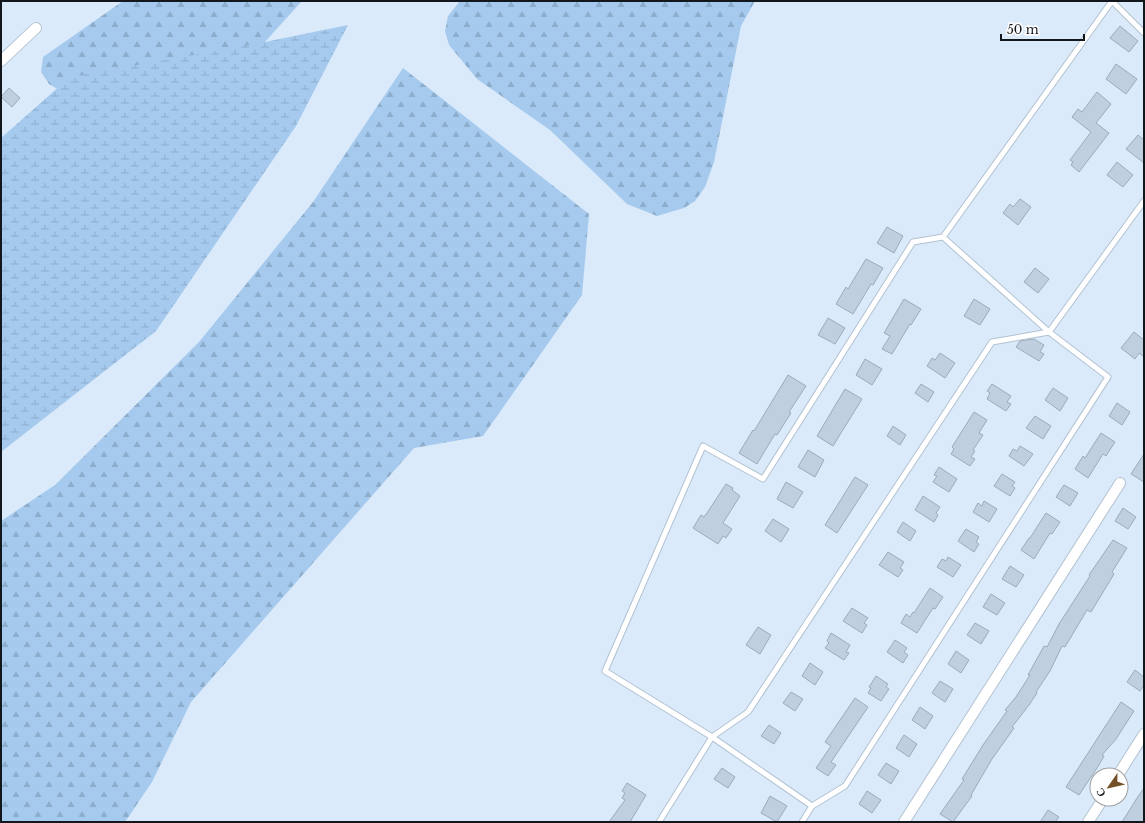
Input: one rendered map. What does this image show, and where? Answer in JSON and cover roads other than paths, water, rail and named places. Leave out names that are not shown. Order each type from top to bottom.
[{"type":"street","points":[[1,61],[36,28]]},
{"type":"street","points":[[904,822],[1120,483]]},
{"type":"street","points":[[1123,767],[1144,734]]},
{"type":"street","points":[[1088,822],[1098,807]]},
{"type":"lane","points":[[812,806],[712,737],[605,671],[703,446],[763,479],[913,242],[943,237],[1112,1],[1144,33]]},
{"type":"lane","points":[[659,822],[712,737],[748,712],[992,342],[1049,332],[1144,201]]},
{"type":"lane","points":[[802,822],[812,806],[845,786],[1108,377],[1049,332],[943,237]]}]
